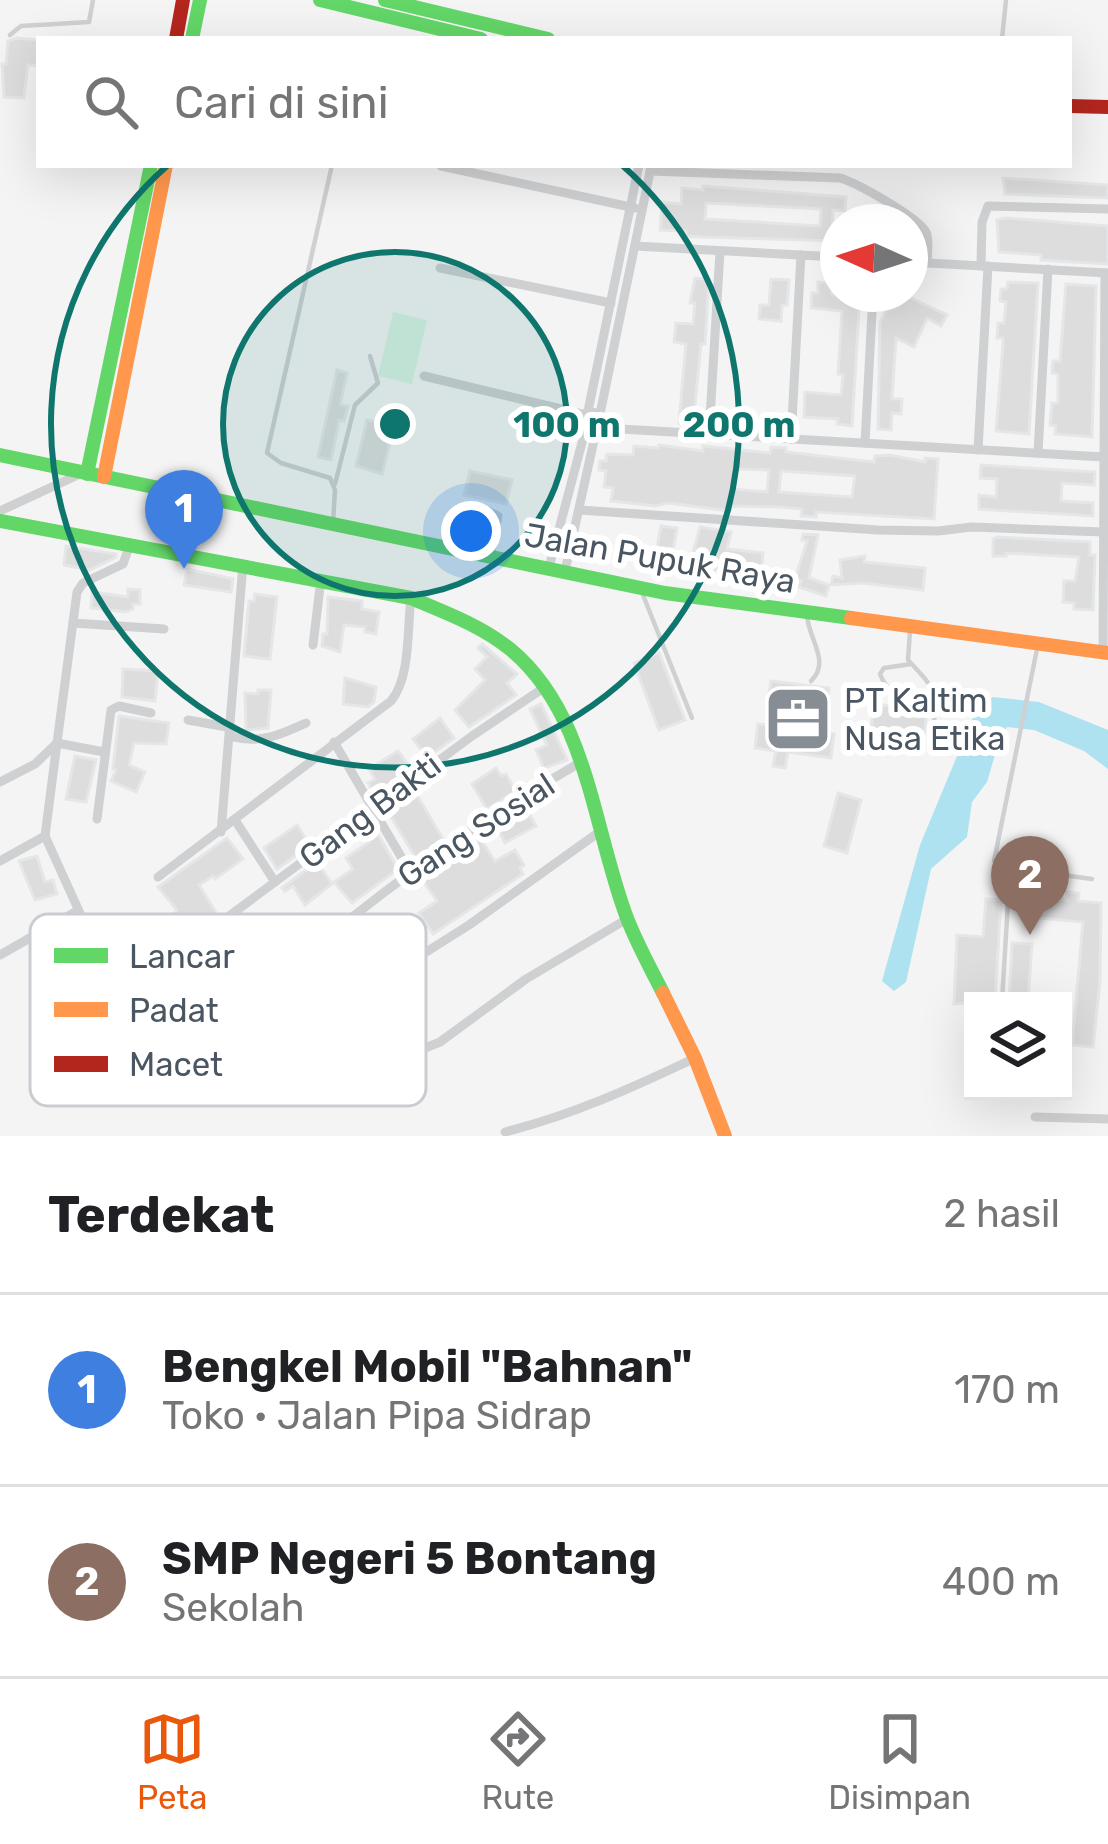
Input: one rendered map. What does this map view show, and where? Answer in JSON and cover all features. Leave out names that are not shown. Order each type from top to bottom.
[{"type":"street","points":[[176,36],[182,0]]},
{"type":"street","points":[[193,36],[200,0]]},
{"type":"street","points":[[320,0],[469,36]]},
{"type":"street","points":[[386,0],[536,36]]},
{"type":"street","points":[[1072,106],[1108,107]]},
{"type":"street","points":[[0,511],[85,473],[150,168]]},
{"type":"street","points":[[104,477],[165,168]]},
{"type":"street","points":[[449,168],[636,208]]},
{"type":"street","points":[[566,571],[594,433],[590,413],[647,168]]},
{"type":"street","points":[[665,168],[840,178],[887,204]]},
{"type":"street","points":[[978,450],[982,222],[988,206],[1108,209]]},
{"type":"street","points":[[616,304],[635,246],[636,208]]},
{"type":"street","points":[[635,246],[820,256]]},
{"type":"street","points":[[709,435],[719,251]]},
{"type":"street","points":[[791,440],[801,255]]},
{"type":"street","points":[[928,262],[1106,273],[1106,652]]},
{"type":"street","points":[[440,268],[616,304]]},
{"type":"street","points":[[1038,453],[1048,269]]},
{"type":"street","points":[[865,443],[872,312]]},
{"type":"street","points":[[424,376],[590,413]]},
{"type":"street","points":[[590,413],[578,425],[594,433],[1104,457]]},
{"type":"street","points":[[549,567],[594,433]]},
{"type":"street","name":"Jalan Pupuk Raya","points":[[0,455],[640,587],[1106,652]]},
{"type":"street","points":[[483,509],[498,516],[490,555]]},
{"type":"street","points":[[579,510],[938,531],[971,527],[1103,532]]},
{"type":"street","points":[[0,521],[411,598],[475,625],[512,651],[545,687],[581,762],[627,919],[694,1058],[725,1136]]},
{"type":"street","points":[[78,914],[45,836],[73,622],[79,588],[123,564],[130,544]]},
{"type":"street","points":[[221,832],[243,564]]},
{"type":"street","points":[[313,645],[321,579]]},
{"type":"street","points":[[158,877],[399,692],[411,598]]},
{"type":"street","points":[[73,622],[164,629]]},
{"type":"street","name":"Gang Bakti","points":[[232,914],[545,687]]},
{"type":"street","points":[[97,819],[114,708],[151,713]]},
{"type":"street","points":[[188,720],[227,727],[233,737],[262,740],[306,723]]},
{"type":"street","points":[[334,742],[410,872]]},
{"type":"street","points":[[57,743],[104,752]]},
{"type":"street","points":[[0,782],[40,761],[57,743]]},
{"type":"street","name":"Gang Sosial","points":[[351,914],[517,800],[581,762]]},
{"type":"street","points":[[236,820],[275,882]]},
{"type":"street","points":[[426,952],[602,830]]},
{"type":"street","points":[[0,861],[45,836]]},
{"type":"street","points":[[72,914],[77,911]]},
{"type":"street","points":[[426,1048],[627,919]]},
{"type":"street","points":[[0,955],[30,938]]},
{"type":"street","points":[[505,1132],[622,1094],[694,1058]]},
{"type":"street","points":[[1035,1117],[1108,1119]]},
{"type":"lane","points":[[10,35],[21,26],[88,22],[93,0]]},
{"type":"lane","points":[[1002,36],[1006,0]]},
{"type":"lane","points":[[331,168],[267,453],[281,464],[330,478],[335,484]]},
{"type":"lane","points":[[333,523],[335,484],[355,405],[378,383],[370,356]]},
{"type":"lane","points":[[640,587],[692,718]]},
{"type":"lane","points":[[807,611],[811,640],[822,664],[811,681]]},
{"type":"lane","points":[[910,625],[907,655],[934,689],[931,741]]},
{"type":"lane","points":[[1038,644],[994,861],[1010,868],[1092,879]]},
{"type":"lane","points":[[911,664],[884,668],[880,674],[886,687],[901,695],[934,689]]},
{"type":"lane","points":[[1003,992],[1010,868]]},
{"type":"green space","points":[[393,312],[427,320],[412,384],[378,376]]},
{"type":"water","points":[[993,697],[1039,702],[1108,730],[1108,769],[1084,751],[1034,730],[1007,727],[987,782],[972,802],[967,837],[931,869],[906,982],[894,991],[882,981],[920,845],[977,708]]},
{"type":"building","points":[[36,40],[36,66],[28,65],[24,98],[4,97],[2,64],[6,64],[8,41]]},
{"type":"building","points":[[1003,178],[1108,185],[1108,198],[1005,194]]},
{"type":"building","points":[[682,188],[846,197],[846,204],[820,204],[820,209],[706,203],[705,219],[820,226],[820,240],[700,237],[660,230],[662,202],[681,204]]},
{"type":"building","points":[[997,220],[1108,226],[1108,264],[999,252]]},
{"type":"building","points":[[695,278],[709,280],[693,424],[679,423],[686,344],[674,342],[676,323],[693,324],[695,303],[690,303]]},
{"type":"building","points":[[771,279],[789,280],[781,321],[759,319],[760,305],[769,305]]},
{"type":"building","points":[[820,282],[820,309],[811,308],[812,293],[818,293]]},
{"type":"building","points":[[1008,282],[1038,283],[1029,434],[996,431],[1003,345],[1003,338],[997,338],[998,323],[1004,323],[1006,302],[1000,301],[1001,289],[1007,289]]},
{"type":"building","points":[[1066,284],[1096,286],[1092,437],[1055,434],[1056,426],[1050,425],[1052,403],[1058,403],[1058,374],[1052,373],[1053,361],[1060,361]]},
{"type":"building","points":[[928,306],[947,315],[941,326],[927,318],[914,347],[896,338],[892,399],[902,399],[901,414],[892,413],[891,430],[878,429],[880,322],[885,312],[928,312]]},
{"type":"building","points":[[842,312],[859,312],[852,426],[837,424],[838,419],[804,417],[805,392],[841,395],[843,375],[838,374]]},
{"type":"building","points":[[337,370],[347,373],[340,405],[348,406],[344,421],[339,420],[331,460],[318,457]]},
{"type":"building","points":[[367,420],[394,426],[382,474],[356,466]]},
{"type":"building","points":[[634,446],[703,451],[703,446],[770,453],[771,447],[874,462],[875,456],[890,455],[925,462],[925,458],[938,459],[934,519],[816,512],[816,517],[801,516],[802,509],[781,507],[730,506],[730,511],[611,501],[613,488],[604,487],[606,471],[599,470],[600,461],[606,461],[607,454],[633,455]],"holes":[[[734,469],[769,470],[767,492],[732,489]],[[781,471],[855,476],[852,497],[779,492]]]},
{"type":"building","points":[[981,465],[1095,472],[1094,485],[1062,483],[1061,501],[1093,503],[1093,516],[979,509],[979,495],[996,497],[997,479],[980,478]]},
{"type":"building","points":[[470,471],[512,480],[506,504],[464,495]]},
{"type":"building","points":[[661,526],[677,528],[669,573],[653,570]]},
{"type":"building","points":[[700,527],[731,532],[727,549],[763,553],[761,578],[704,566],[702,575],[688,571]]},
{"type":"building","points":[[803,534],[818,535],[809,578],[829,585],[826,596],[799,587],[801,581],[795,579],[807,541],[802,540]]},
{"type":"building","points":[[997,537],[1090,542],[1090,555],[1095,555],[1093,610],[1074,609],[1074,603],[1063,602],[1064,581],[1075,581],[1079,557],[993,556]]},
{"type":"building","points":[[66,546],[116,557],[90,570],[64,565]]},
{"type":"building","points":[[865,556],[864,562],[925,568],[923,590],[863,583],[831,585],[833,576],[842,578],[840,560]]},
{"type":"building","points":[[187,569],[233,579],[231,592],[184,585]]},
{"type":"building","points":[[128,589],[140,590],[140,604],[133,604],[133,609],[91,608],[92,592],[128,597]]},
{"type":"building","points":[[255,594],[277,597],[270,659],[244,656],[249,601],[254,601]]},
{"type":"building","points":[[328,597],[362,601],[362,609],[379,612],[376,634],[365,632],[365,627],[344,625],[340,652],[322,646]]},
{"type":"building","points":[[482,644],[517,674],[507,683],[516,695],[469,727],[455,710],[485,680],[475,669],[487,657],[478,648]]},
{"type":"building","points":[[659,653],[685,720],[659,730],[634,663]]},
{"type":"building","points":[[123,669],[158,671],[155,701],[122,697]]},
{"type":"building","points":[[345,678],[376,687],[374,702],[368,707],[343,704]]},
{"type":"building","name":"PT Kaltim Nusa Etika","points":[[771,681],[829,688],[826,714],[815,713],[813,731],[834,734],[831,758],[788,752],[785,768],[773,766],[776,751],[755,748],[758,724],[780,726],[782,709],[767,708]]},
{"type":"building","points":[[258,690],[271,690],[268,728],[246,730],[245,693],[258,694]]},
{"type":"building","points":[[541,704],[567,760],[544,768],[536,750],[547,745],[530,709]]},
{"type":"building","points":[[874,704],[927,711],[924,737],[871,730]]},
{"type":"building","points":[[119,716],[169,723],[166,744],[134,743],[129,765],[145,772],[136,792],[111,781],[116,770]]},
{"type":"building","points":[[440,718],[454,738],[427,758],[413,739]]},
{"type":"building","points":[[398,751],[411,769],[375,794],[368,783],[375,779],[369,769]]},
{"type":"building","points":[[75,756],[96,760],[86,802],[66,799]]},
{"type":"building","points":[[496,768],[501,776],[506,774],[516,791],[487,809],[472,784]]},
{"type":"building","points":[[838,793],[861,800],[847,853],[824,846]]},
{"type":"building","points":[[417,795],[443,839],[416,858],[388,812],[399,801],[402,805]]},
{"type":"building","points":[[526,808],[536,826],[505,843],[496,825]]},
{"type":"building","points":[[372,824],[398,869],[352,903],[334,882],[353,869],[346,858],[369,842],[362,831]]},
{"type":"building","points":[[297,825],[310,845],[277,869],[264,848]]},
{"type":"building","points":[[227,838],[243,859],[199,885],[217,914],[173,914],[177,910],[158,887]]},
{"type":"building","points":[[480,838],[495,861],[515,850],[524,865],[520,868],[523,874],[433,934],[426,914],[419,913],[437,901],[421,878]]},
{"type":"building","points":[[37,856],[45,882],[53,880],[57,894],[35,900],[19,861]]},
{"type":"building","points":[[317,862],[332,884],[305,905],[293,886],[282,888]]},
{"type":"building","points":[[1067,892],[1079,893],[1078,901],[1101,903],[1093,1047],[1072,1045],[1083,922],[1021,911],[1027,895],[1050,904],[1051,898],[1067,900]]},
{"type":"building","points":[[986,899],[1001,900],[996,992],[964,992],[964,1003],[954,1004],[957,935],[983,937]]},
{"type":"building","points":[[1012,943],[1032,944],[1029,992],[1009,992]]},
{"type":"traffic: fast","points":[[193,36],[200,0]]},
{"type":"traffic: fast","points":[[320,0],[469,36]]},
{"type":"traffic: fast","points":[[385,0],[535,36]]},
{"type":"traffic: fast","points":[[87,474],[150,168]]},
{"type":"traffic: fast","points":[[0,455],[665,593],[851,618]]},
{"type":"traffic: fast","points":[[0,521],[411,598],[499,641],[536,675],[572,739],[627,918],[663,993]]},
{"type":"traffic: slow","points":[[104,477],[165,168]]},
{"type":"traffic: slow","points":[[851,618],[1108,653]]},
{"type":"traffic: slow","points":[[663,993],[725,1136]]},
{"type":"traffic: jam","points":[[177,36],[183,0]]},
{"type":"traffic: jam","points":[[1072,106],[1108,107]]},
{"type":"place","name":"Bengkel Mobil \"Bahnan\"","points":[[184,569]]},
{"type":"place","name":"PT Kaltim Nusa Etika","points":[[798,719]]},
{"type":"place","name":"SMP Negeri 5 Bontang","points":[[1030,935]]}]
